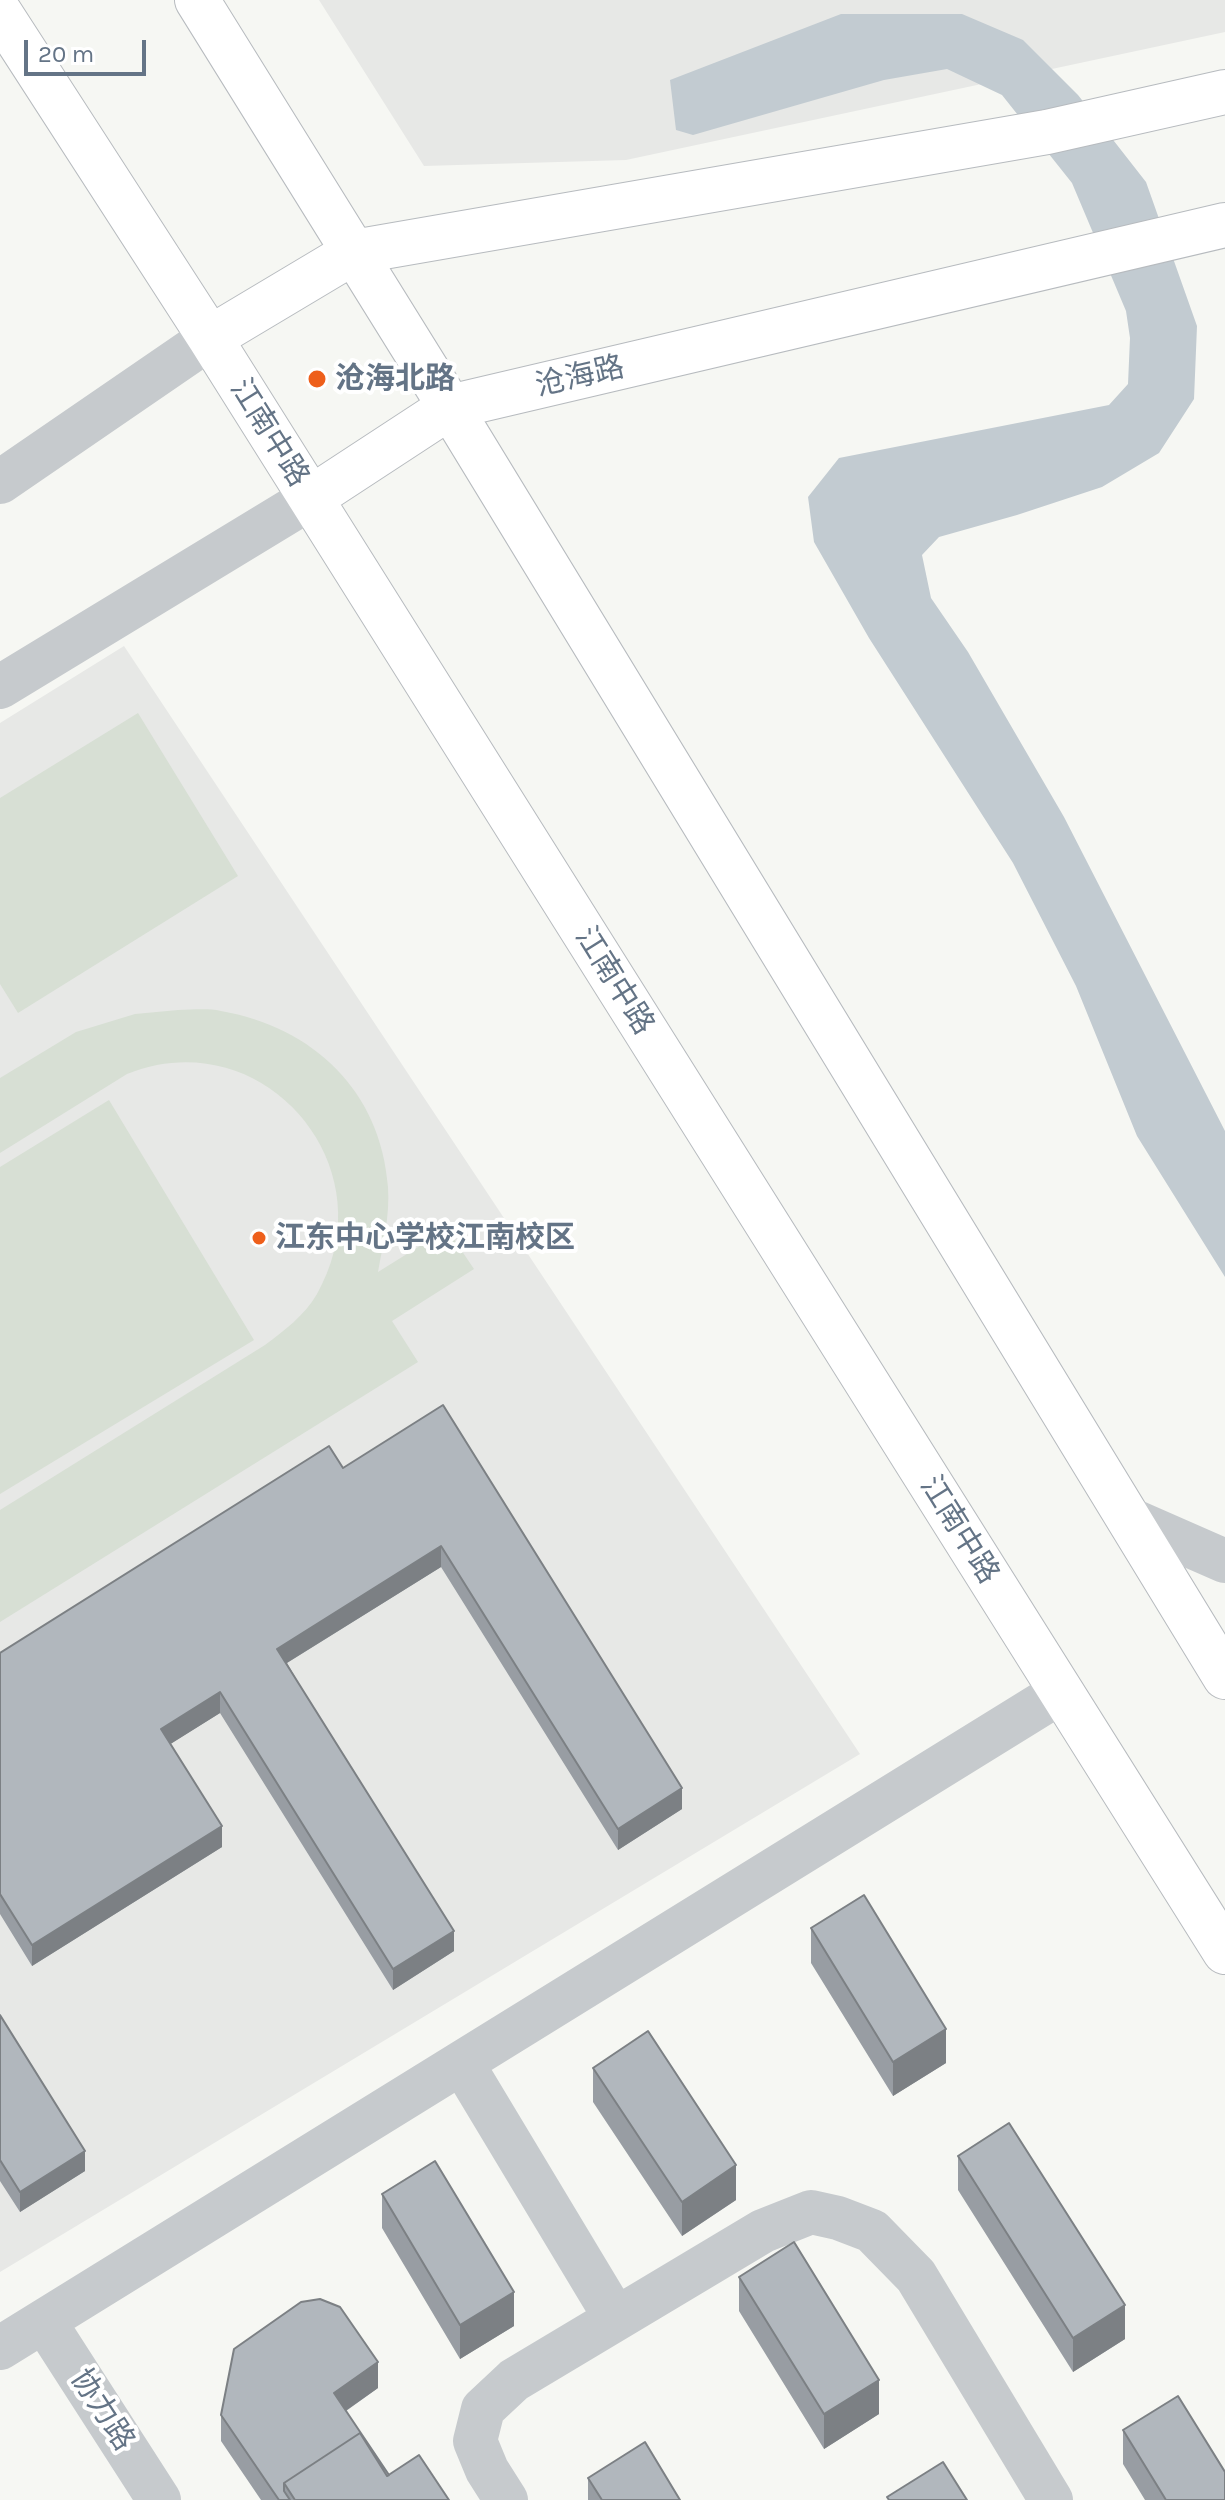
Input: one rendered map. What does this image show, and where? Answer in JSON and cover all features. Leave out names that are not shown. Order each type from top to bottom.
[{"type":"main road","points":[[197,0],[450,407],[1225,1677]]},
{"type":"main road","name":"江南中路","points":[[0,13],[210,338],[1225,1952]]},
{"type":"main road","points":[[210,338],[354,252],[1047,132],[1225,92]]},
{"type":"main road","name":"沧海路","points":[[311,498],[450,407],[1225,225]]},
{"type":"street","points":[[0,482],[210,338]]},
{"type":"street","name":"沧海路","points":[[0,687],[311,498]]},
{"type":"street","points":[[1129,1519],[1225,1561]]},
{"type":"street","points":[[0,2348],[1061,1692]]},
{"type":"street","points":[[462,2063],[616,2319]]},
{"type":"street","points":[[506,2500],[487,2470],[475,2441],[483,2409],[514,2380],[763,2231],[811,2212],[872,2231],[916,2276],[1051,2500]]},
{"type":"street","name":"协力路","points":[[44,2321],[159,2500]]},
{"type":"shaded area","points":[[319,0],[1225,0],[1225,32],[626,160],[424,166]]},
{"type":"shaded area","points":[[841,14],[962,14],[1023,40],[1078,95],[1146,182],[1197,326],[1194,399],[1159,453],[1102,487],[939,537],[922,555],[931,598],[968,652],[1064,817],[1225,1131],[1225,1277],[1137,1136],[1076,986],[1013,863],[869,638],[814,542],[808,497],[839,458],[1109,405],[1128,384],[1130,338],[1126,311],[1072,183],[1002,95],[947,69],[884,80],[693,135],[676,130],[670,80]]},
{"type":"shaded area","name":"江东中心学校江南校区","points":[[124,646],[860,1754],[0,2272],[0,723]]},
{"type":"shaded area","points":[[138,713],[238,876],[18,1013],[0,984],[0,798]]},
{"type":"shaded area","points":[[178,1010],[221,1011],[254,1019],[285,1032],[312,1048],[336,1069],[356,1093],[372,1121],[383,1153],[388,1187],[387,1219],[378,1272],[447,1229],[474,1269],[392,1321],[418,1362],[0,1622],[0,1510],[280,1334],[300,1316],[317,1294],[335,1246],[337,1198],[325,1154],[300,1116],[266,1086],[224,1067],[177,1062],[127,1074],[0,1153],[0,1078],[76,1032],[135,1014]]},
{"type":"shaded area","points":[[109,1100],[254,1340],[0,1494],[0,1167]]},
{"type":"building","points":[[443,1405],[682,1788],[618,1829],[441,1546],[277,1649],[454,1931],[393,1969],[220,1692],[161,1729],[222,1826],[32,1945],[0,1894],[0,1653],[329,1446],[343,1468]]},
{"type":"building","points":[[864,1895],[946,2029],[893,2062],[811,1928]]},
{"type":"building","points":[[0,2015],[85,2151],[20,2192],[0,2160]]},
{"type":"building","points":[[648,2031],[736,2165],[682,2202],[593,2068]]},
{"type":"building","points":[[1009,2123],[1125,2305],[1073,2338],[958,2156]]},
{"type":"building","points":[[435,2161],[514,2292],[460,2325],[382,2194]]},
{"type":"building","points":[[794,2242],[879,2380],[824,2414],[739,2277]]},
{"type":"building","points":[[320,2299],[340,2307],[378,2362],[334,2393],[389,2475],[360,2433],[284,2483],[284,2491],[290,2500],[279,2500],[221,2415],[234,2349],[301,2302]]},
{"type":"building","points":[[1178,2396],[1225,2472],[1225,2500],[1166,2500],[1123,2430]]},
{"type":"building","points":[[360,2433],[387,2476],[419,2455],[449,2500],[295,2500],[284,2483]]},
{"type":"building","points":[[645,2442],[680,2500],[602,2500],[588,2478]]},
{"type":"building","points":[[943,2462],[967,2500],[889,2500],[887,2497]]},
{"type":"place","name":"沧海北路","points":[[317,379]]},
{"type":"place","name":"江东中心学校江南校区","points":[[259,1238]]}]
